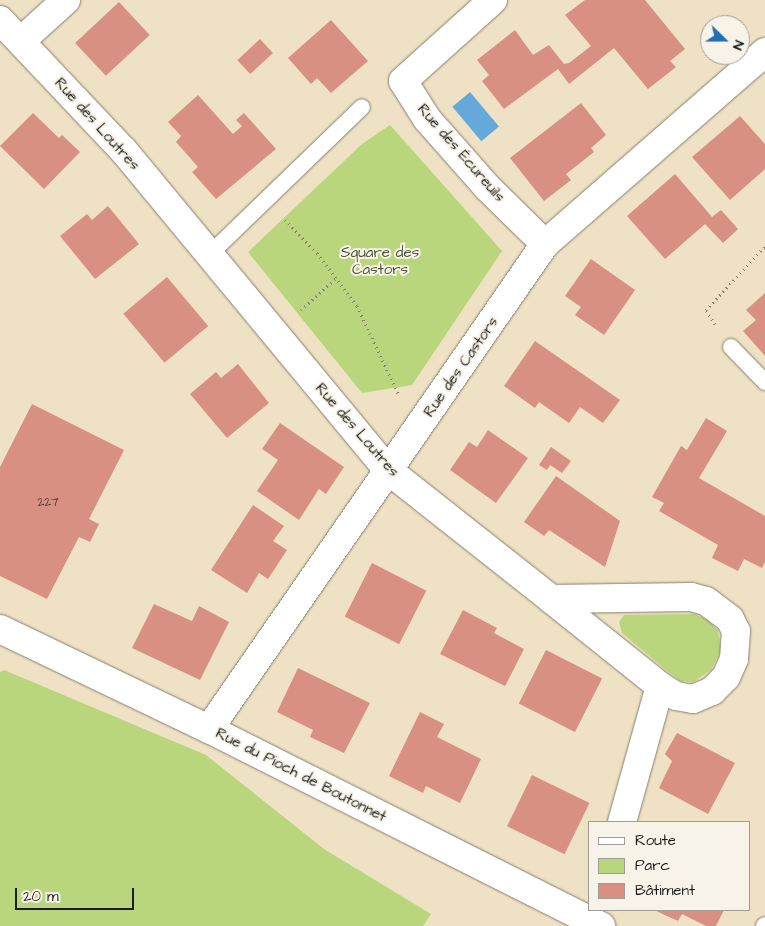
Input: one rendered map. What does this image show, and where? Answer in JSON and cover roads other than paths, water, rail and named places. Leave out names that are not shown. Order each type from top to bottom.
[{"type":"street","points":[[21,41],[66,0]]},
{"type":"street","name":"Rue des Écureuils","points":[[492,0],[402,81],[428,119],[452,147],[488,188],[545,244]]},
{"type":"street","name":"Rue des Loutres","points":[[0,20],[124,151],[389,471],[660,686],[676,696],[693,699],[704,697],[720,685],[734,659],[736,631],[721,610],[691,597],[551,599]]},
{"type":"street","name":"Rue des Castors","points":[[209,729],[545,244],[765,52]]},
{"type":"street","name":"Rue du Pioch de Boutonnet","points":[[0,629],[209,729],[598,920]]},
{"type":"street","points":[[622,821],[660,686]]},
{"type":"lane","points":[[210,254],[362,107]]},
{"type":"lane","points":[[731,347],[765,382]]},
{"type":"water","points":[[470,92],[499,126],[481,141],[452,107]]},
{"type":"park label","name":"Square des Castors","points":[[380,260]]}]
